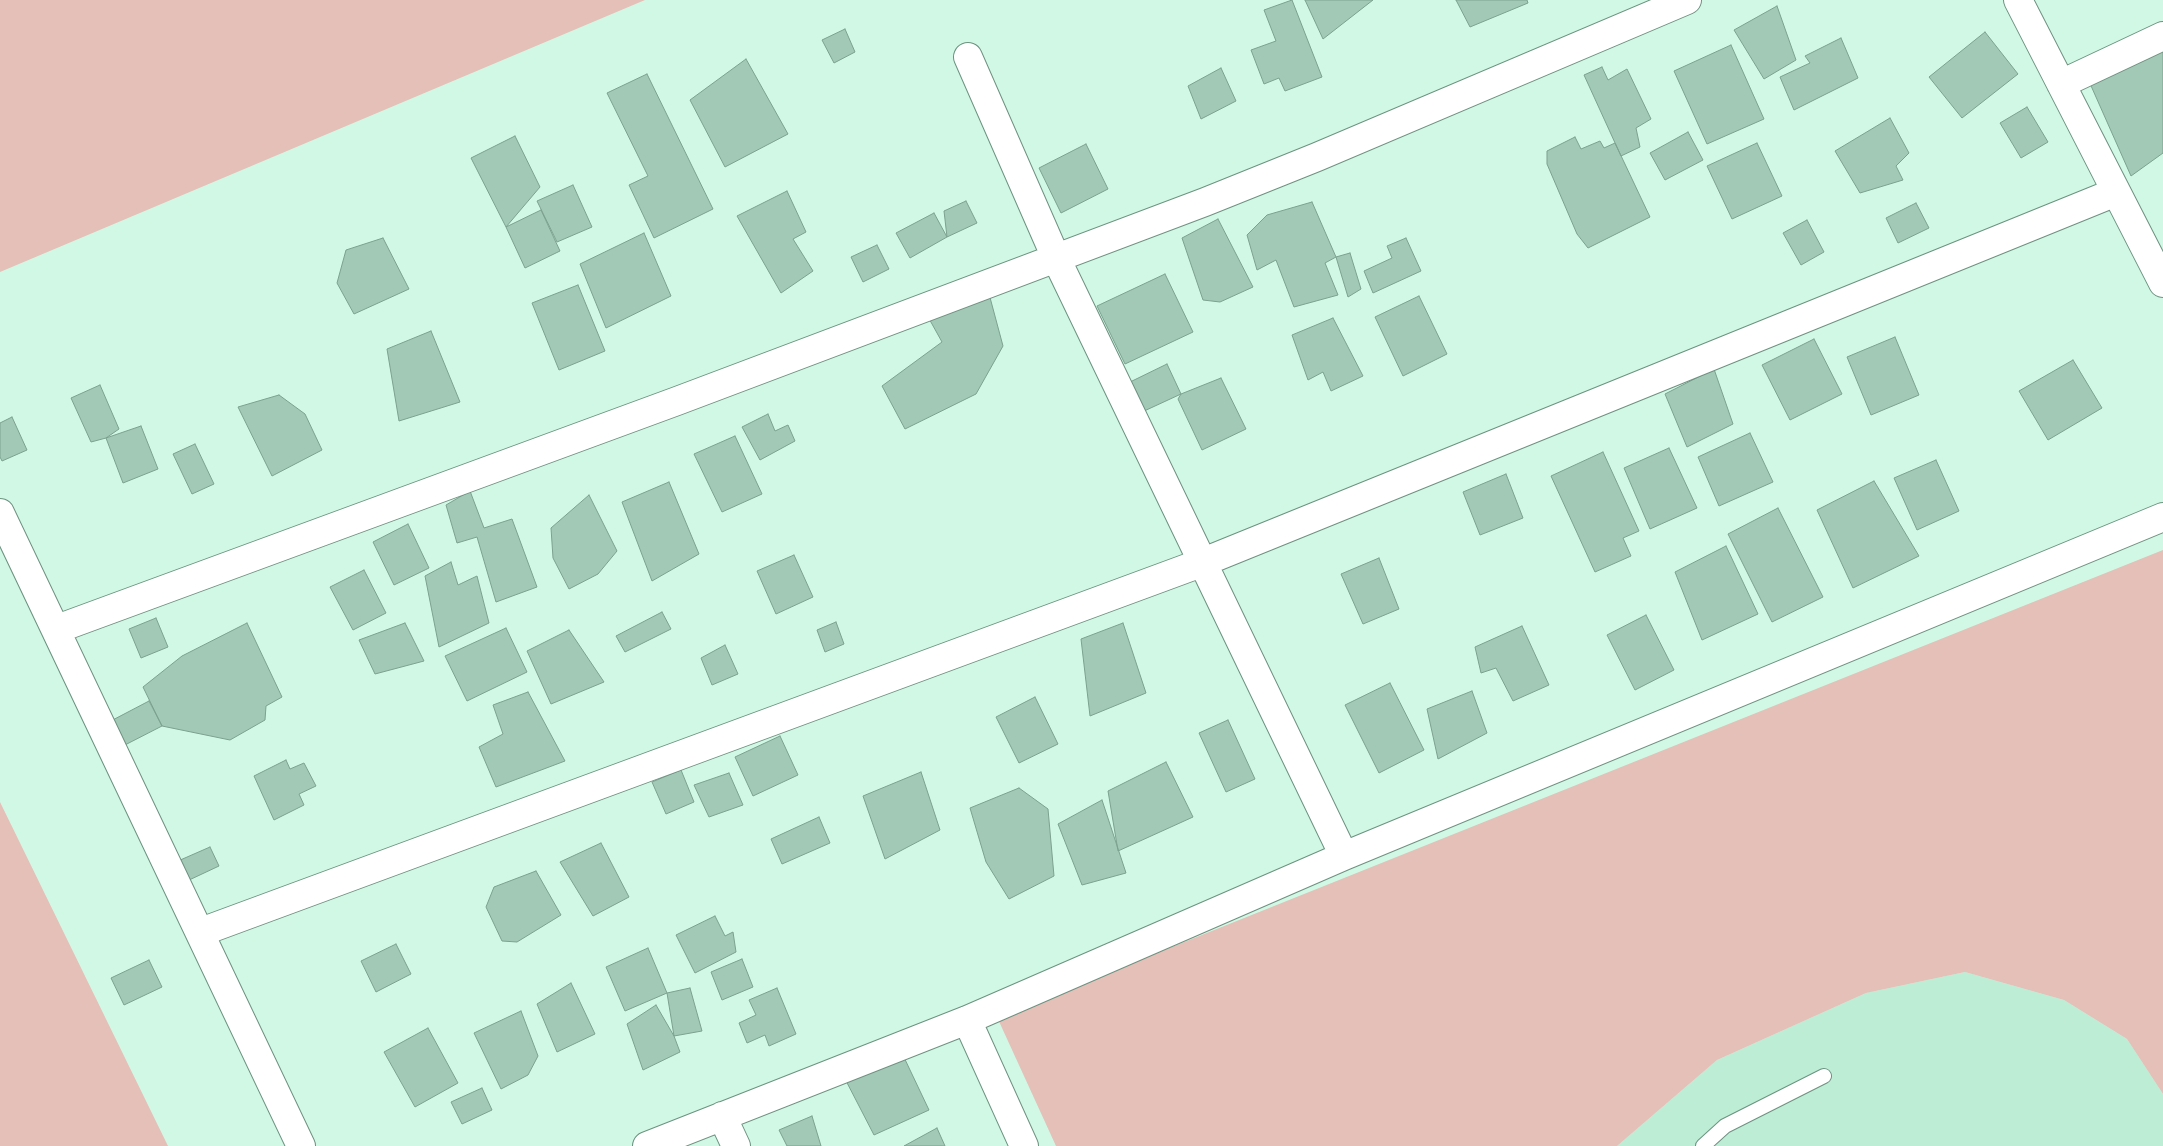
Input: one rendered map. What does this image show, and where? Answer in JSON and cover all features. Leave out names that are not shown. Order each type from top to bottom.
[{"type":"street","points":[[57,629],[1056,258],[1317,157],[1687,0]]},
{"type":"street","points":[[2018,0],[2163,283]]},
{"type":"street","points":[[2061,84],[2163,36]]},
{"type":"street","points":[[968,57],[1056,258],[1201,563],[1344,856]]},
{"type":"street","points":[[201,932],[1201,563],[2116,192]]},
{"type":"street","points":[[0,513],[57,629],[301,1146]]},
{"type":"street","points":[[647,1146],[967,1020],[1344,856],[2163,517]]},
{"type":"street","points":[[967,1020],[1024,1146]]},
{"type":"street","points":[[722,1116],[736,1146]]},
{"type":"lane","points":[[1703,1146],[1725,1126],[1824,1076]]},
{"type":"shaded area","points":[[0,0],[645,0],[0,272]]},
{"type":"shaded area","points":[[2163,550],[2163,1094],[2127,1039],[2064,1000],[1965,972],[1866,993],[1717,1060],[1617,1146],[1056,1146],[997,1017]]},
{"type":"shaded area","points":[[0,802],[168,1146],[0,1146]]},
{"type":"shaded area","points":[[1965,972],[2064,1000],[2127,1039],[2163,1094],[2163,1146],[1617,1146],[1717,1060],[1866,993]]},
{"type":"building","points":[[1292,0],[1322,77],[1285,91],[1279,78],[1264,84],[1251,50],[1276,41],[1264,10]]},
{"type":"building","points":[[1305,0],[1373,0],[1323,39]]},
{"type":"building","points":[[1456,0],[1527,0],[1528,3],[1470,27]]},
{"type":"building","points":[[1777,6],[1796,60],[1764,79],[1734,30]]},
{"type":"building","points":[[845,29],[855,52],[834,63],[822,40]]},
{"type":"building","points":[[1985,32],[2018,74],[1962,118],[1929,77]]},
{"type":"building","points":[[1841,38],[1858,78],[1794,110],[1780,77],[1810,63],[1805,56]]},
{"type":"building","points":[[1731,45],[1764,119],[1707,144],[1674,71]]},
{"type":"building","points":[[2163,49],[2163,153],[2131,176],[2088,79]]},
{"type":"building","points":[[746,59],[788,134],[725,167],[690,100]]},
{"type":"building","points":[[1602,67],[1608,80],[1627,69],[1651,119],[1636,128],[1640,147],[1621,156],[1584,75]]},
{"type":"building","points":[[1221,68],[1236,101],[1201,119],[1188,86]]},
{"type":"building","points":[[647,74],[713,209],[654,238],[629,185],[648,176],[607,93]]},
{"type":"building","points":[[2027,107],[2048,142],[2021,158],[2000,123]]},
{"type":"building","points":[[1890,118],[1909,153],[1896,166],[1903,180],[1860,193],[1835,151]]},
{"type":"building","points":[[1688,132],[1703,160],[1665,180],[1650,153]]},
{"type":"building","points":[[515,136],[540,187],[506,227],[471,158]]},
{"type":"building","points":[[1575,137],[1581,149],[1600,141],[1604,148],[1615,143],[1650,217],[1588,248],[1577,234],[1547,164],[1547,151]]},
{"type":"building","points":[[1757,143],[1782,196],[1732,219],[1707,166]]},
{"type":"building","points":[[1086,144],[1108,189],[1061,213],[1039,168]]},
{"type":"building","points":[[573,185],[592,227],[557,242],[537,201]]},
{"type":"building","points":[[787,191],[806,232],[793,239],[813,271],[781,293],[737,216]]},
{"type":"building","points":[[966,201],[977,223],[947,237],[944,211]]},
{"type":"building","points":[[1312,202],[1336,257],[1325,263],[1338,295],[1294,307],[1276,260],[1257,270],[1247,235],[1267,215]]},
{"type":"building","points":[[1916,203],[1929,228],[1898,243],[1886,218]]},
{"type":"building","points":[[541,210],[560,251],[525,268],[506,227]]},
{"type":"building","points":[[934,213],[947,237],[910,258],[896,233]]},
{"type":"building","points":[[1218,219],[1253,287],[1220,302],[1203,300],[1182,238]]},
{"type":"building","points":[[1807,220],[1824,252],[1801,265],[1783,233]]},
{"type":"building","points":[[644,233],[671,296],[606,328],[580,264]]},
{"type":"building","points":[[383,238],[409,289],[354,314],[337,283],[346,250]]},
{"type":"building","points":[[1406,238],[1421,271],[1373,293],[1364,271],[1392,258],[1387,246]]},
{"type":"building","points":[[877,245],[889,269],[863,282],[851,257]]},
{"type":"building","points":[[1350,253],[1361,289],[1348,297],[1336,257]]},
{"type":"building","points":[[1165,274],[1193,332],[1125,364],[1097,306]]},
{"type":"building","points":[[578,285],[605,351],[559,370],[532,303]]},
{"type":"building","points":[[988,290],[1003,346],[976,394],[905,429],[882,386],[942,342],[927,315]]},
{"type":"building","points":[[1419,296],[1447,354],[1403,376],[1375,317]]},
{"type":"building","points":[[1333,318],[1363,376],[1331,391],[1323,372],[1308,380],[1292,335]]},
{"type":"building","points":[[431,331],[460,402],[399,421],[387,349]]},
{"type":"building","points":[[1895,337],[1919,395],[1871,415],[1847,357]]},
{"type":"building","points":[[1814,339],[1842,394],[1790,420],[1762,365]]},
{"type":"building","points":[[2073,360],[2102,408],[2048,440],[2019,391]]},
{"type":"building","points":[[1167,364],[1181,394],[1142,412],[1128,383]]},
{"type":"building","points":[[1714,369],[1733,424],[1687,447],[1665,394]]},
{"type":"building","points":[[1221,378],[1246,429],[1202,450],[1178,399],[1181,394]]},
{"type":"building","points":[[100,385],[119,429],[106,438],[91,442],[71,398]]},
{"type":"building","points":[[279,395],[305,414],[322,450],[272,476],[238,407]]},
{"type":"building","points":[[768,414],[775,431],[788,425],[795,441],[760,460],[742,427]]},
{"type":"building","points":[[12,417],[27,450],[2,461],[0,457],[0,423]]},
{"type":"building","points":[[141,426],[158,469],[123,483],[106,438]]},
{"type":"building","points":[[1750,433],[1773,482],[1719,506],[1698,457]]},
{"type":"building","points":[[735,436],[762,494],[722,512],[694,454]]},
{"type":"building","points":[[195,444],[214,484],[192,494],[173,454]]},
{"type":"building","points":[[1669,448],[1697,508],[1650,529],[1624,468]]},
{"type":"building","points":[[1603,452],[1639,531],[1623,538],[1631,556],[1595,572],[1551,476]]},
{"type":"building","points":[[1936,460],[1959,511],[1917,530],[1894,478]]},
{"type":"building","points":[[1506,474],[1523,518],[1480,535],[1463,492]]},
{"type":"building","points":[[1874,481],[1919,556],[1853,588],[1817,510]]},
{"type":"building","points":[[669,482],[699,554],[652,581],[622,502]]},
{"type":"building","points":[[470,491],[484,528],[512,519],[537,587],[496,602],[477,537],[457,543],[446,505]]},
{"type":"building","points":[[589,495],[617,551],[598,574],[569,589],[553,558],[551,528]]},
{"type":"building","points":[[1778,508],[1823,597],[1772,622],[1728,534]]},
{"type":"building","points":[[408,524],[429,568],[394,585],[373,542]]},
{"type":"building","points":[[1726,546],[1758,614],[1702,640],[1675,572]]},
{"type":"building","points":[[794,555],[813,597],[776,614],[757,571]]},
{"type":"building","points":[[1379,558],[1399,609],[1363,624],[1341,574]]},
{"type":"building","points":[[451,562],[458,585],[477,576],[489,623],[439,647],[425,576]]},
{"type":"building","points":[[364,570],[386,613],[353,630],[330,587]]},
{"type":"building","points":[[662,612],[671,629],[625,652],[616,636]]},
{"type":"building","points":[[1646,615],[1674,670],[1635,690],[1607,635]]},
{"type":"building","points":[[156,618],[168,647],[141,658],[129,629]]},
{"type":"building","points":[[836,622],[844,644],[825,652],[817,630]]},
{"type":"building","points":[[247,623],[282,697],[266,706],[265,720],[230,740],[162,726],[143,687],[182,656]]},
{"type":"building","points":[[405,623],[424,661],[375,674],[359,640]]},
{"type":"building","points":[[1123,623],[1146,693],[1090,716],[1081,639]]},
{"type":"building","points":[[1522,626],[1549,685],[1513,701],[1496,668],[1481,673],[1475,647]]},
{"type":"building","points":[[506,628],[527,672],[467,701],[445,656]]},
{"type":"building","points":[[569,630],[604,682],[551,704],[527,651]]},
{"type":"building","points":[[725,645],[738,674],[712,685],[701,658]]},
{"type":"building","points":[[1390,683],[1424,750],[1379,773],[1345,705]]},
{"type":"building","points":[[1472,691],[1487,733],[1438,759],[1427,709]]},
{"type":"building","points":[[528,692],[565,761],[496,787],[479,747],[503,734],[493,705]]},
{"type":"building","points":[[1035,697],[1058,744],[1019,763],[996,717]]},
{"type":"building","points":[[149,701],[162,726],[121,747],[107,723]]},
{"type":"building","points":[[1228,720],[1255,779],[1226,792],[1199,733]]},
{"type":"building","points":[[780,736],[798,775],[753,796],[735,757]]},
{"type":"building","points":[[286,760],[290,769],[304,763],[316,786],[299,794],[304,805],[274,820],[254,776]]},
{"type":"building","points":[[1166,762],[1193,817],[1118,851],[1108,791]]},
{"type":"building","points":[[681,770],[694,802],[666,814],[652,782]]},
{"type":"building","points":[[921,772],[940,830],[885,859],[863,796]]},
{"type":"building","points":[[729,773],[743,805],[709,817],[694,785]]},
{"type":"building","points":[[1019,788],[1048,809],[1054,876],[1009,899],[986,862],[970,808]]},
{"type":"building","points":[[1102,800],[1126,873],[1082,885],[1058,824]]},
{"type":"building","points":[[819,817],[830,843],[782,864],[771,839]]},
{"type":"building","points":[[601,843],[629,897],[593,916],[560,862]]},
{"type":"building","points":[[210,847],[219,866],[187,881],[178,861]]},
{"type":"building","points":[[536,871],[561,915],[517,942],[502,941],[486,907],[494,887]]},
{"type":"building","points":[[715,916],[725,936],[733,932],[736,952],[695,973],[676,935]]},
{"type":"building","points":[[396,944],[411,974],[376,992],[361,961]]},
{"type":"building","points":[[648,948],[667,993],[625,1011],[606,967]]},
{"type":"building","points":[[742,959],[753,987],[722,1000],[711,972]]},
{"type":"building","points":[[149,960],[162,987],[124,1005],[111,978]]},
{"type":"building","points":[[571,983],[595,1034],[557,1052],[537,1004]]},
{"type":"building","points":[[690,988],[702,1031],[674,1036],[667,993]]},
{"type":"building","points":[[777,988],[796,1034],[769,1046],[765,1035],[747,1043],[739,1023],[756,1015],[749,1000]]},
{"type":"building","points":[[656,1005],[674,1036],[680,1052],[643,1070],[627,1024]]},
{"type":"building","points":[[521,1011],[538,1056],[528,1075],[501,1089],[474,1033]]},
{"type":"building","points":[[428,1028],[458,1083],[415,1107],[384,1052]]},
{"type":"building","points":[[901,1051],[929,1110],[874,1135],[843,1075]]},
{"type":"building","points":[[482,1088],[492,1110],[462,1124],[451,1102]]},
{"type":"building","points":[[812,1116],[821,1146],[787,1146],[779,1130]]},
{"type":"building","points":[[937,1128],[945,1146],[904,1146]]}]
